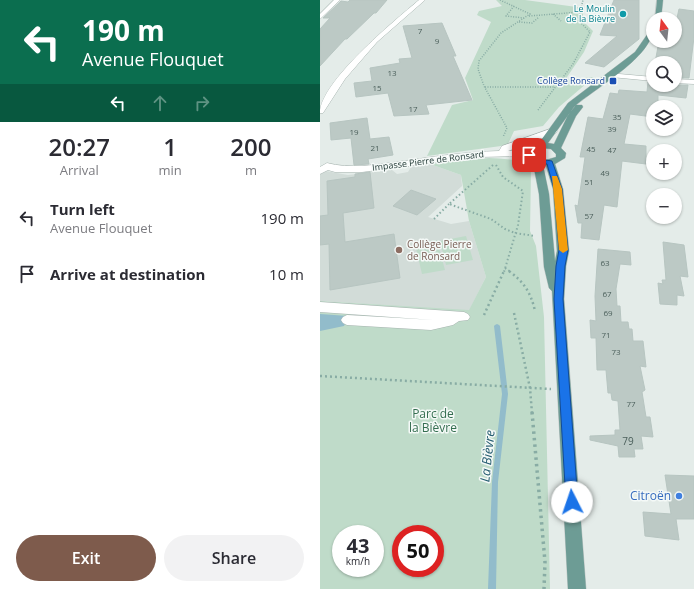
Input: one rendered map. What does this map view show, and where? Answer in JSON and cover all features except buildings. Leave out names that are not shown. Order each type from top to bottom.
[{"type":"main road","points":[[659,12],[660,0]]},
{"type":"main road","points":[[542,145],[557,148],[561,153],[560,158],[550,162],[537,161],[530,158],[530,151],[542,145],[572,105],[611,75],[642,48],[646,41]]},
{"type":"main road","points":[[557,148],[572,115],[598,86]]},
{"type":"main road","points":[[537,161],[544,194],[549,238],[550,267],[558,299]]},
{"type":"main road","points":[[550,162],[558,189],[563,250],[560,266],[558,299],[577,589]]},
{"type":"street","points":[[320,16],[337,0]]},
{"type":"street","points":[[320,111],[342,78],[375,42],[422,0]]},
{"type":"street","points":[[611,75],[646,78]]},
{"type":"street","points":[[682,81],[694,82]]},
{"type":"street","points":[[502,154],[505,148],[553,131]]},
{"type":"street","points":[[522,142],[530,151]]},
{"type":"street","name":"Impasse Pierre de Ronsard","points":[[324,168],[362,169],[479,154],[502,154],[530,151]]},
{"type":"street","points":[[320,307],[464,317],[431,325],[347,320]]},
{"type":"path","points":[[500,0],[528,12],[529,16]]},
{"type":"path","points":[[538,110],[573,64],[590,32],[578,20],[583,0]]},
{"type":"path","points":[[514,6],[506,16],[525,18]]},
{"type":"path","points":[[507,128],[485,87],[478,69],[479,61],[500,33],[529,16],[539,17],[553,14],[580,12]]},
{"type":"path","points":[[553,14],[561,21]]},
{"type":"path","points":[[518,22],[532,23],[539,17]]},
{"type":"path","points":[[485,87],[555,87]]},
{"type":"path","points":[[434,219],[496,162],[498,172],[503,178],[523,191],[515,233],[500,285],[488,304],[484,315]]},
{"type":"path","points":[[450,204],[491,219],[505,229],[515,233],[527,235]]},
{"type":"path","points":[[505,268],[523,280],[531,293],[535,311]]},
{"type":"path","points":[[514,312],[530,388],[545,562],[544,589]]},
{"type":"path","points":[[320,376],[563,390]]},
{"type":"shaded area","name":"Collège Pierre de Ronsard","points":[[430,164],[461,175],[462,186],[428,217],[451,224],[469,221],[486,277],[469,311],[320,301],[320,170],[348,175],[392,170],[397,174],[408,172],[411,167]]},
{"type":"green space","points":[[496,0],[525,0],[584,8],[582,20],[593,31],[584,52],[565,80],[594,77],[559,107],[543,126],[514,131],[508,144],[427,156],[452,105],[473,100],[465,78],[491,22],[477,15],[479,11],[502,6]]},
{"type":"green space","name":"Parc de la Bièvre","points":[[489,158],[519,161],[528,166],[531,170],[530,231],[536,246],[544,317],[550,589],[320,589],[320,301],[469,310],[486,277],[469,221],[461,175],[430,164]]},
{"type":"green space","points":[[466,236],[473,260],[446,265],[440,241]]},
{"type":"green space","points":[[437,240],[445,270],[422,274],[415,244]]},
{"type":"water","points":[[320,314],[348,316],[344,326],[320,331]]},
{"type":"waterway","name":"La Bièvre","points":[[492,589],[495,482],[505,394],[497,326]]},
{"type":"slow traffic","points":[[554,178],[558,189],[563,250]]},
{"type":"place","name":"Le Moulin de la Bièvre","points":[[623,14]]},
{"type":"place","name":"Collège Ronsard","points":[[613,81]]},
{"type":"place","name":"Collège Pierre de Ronsard","points":[[399,250]]},
{"type":"place","name":"Citroën","points":[[679,496]]},
{"type":"route","points":[[529,155],[530,158],[537,161],[550,162],[558,189],[563,250],[560,266],[558,299],[563,390],[572,502]]}]
